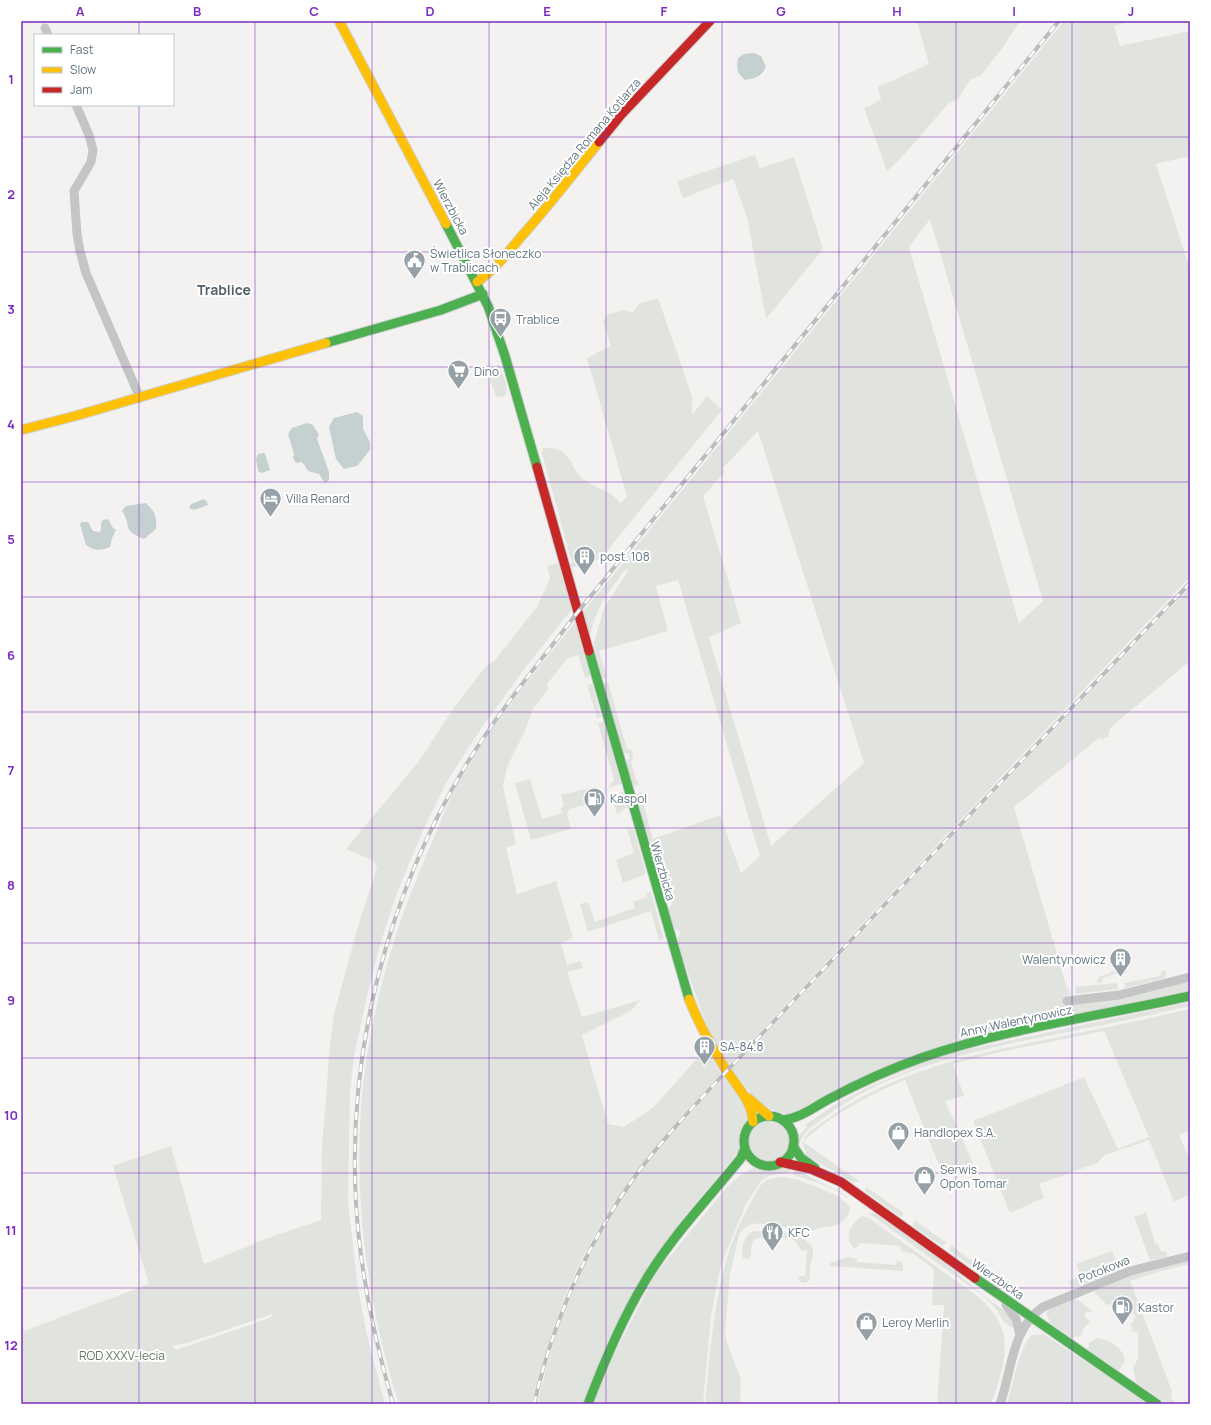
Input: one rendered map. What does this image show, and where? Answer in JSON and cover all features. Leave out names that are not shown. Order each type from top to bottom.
[{"type":"main road","name":"Wierzbicka","points":[[339,21],[477,282],[491,314],[505,356],[687,996],[714,1052],[726,1071],[743,1093],[769,1116]]},
{"type":"main road","name":"Aleja Księdza Romana Kotlarza","points":[[477,282],[498,264],[532,225],[621,116],[710,21]]},
{"type":"main road","points":[[21,430],[140,398],[441,310],[483,294]]},
{"type":"main road","name":"Anny Walentynowicz","points":[[783,1120],[796,1118],[829,1099],[911,1062],[967,1044],[1190,996]]},
{"type":"main road","name":"Anny Walentynowicz","points":[[793,1136],[801,1126],[854,1088]]},
{"type":"main road","name":"Wierzbicka","points":[[743,1093],[752,1112],[753,1122]]},
{"type":"main road","points":[[769,1116],[783,1120],[790,1128],[793,1136],[793,1146],[789,1155],[780,1162],[768,1165],[758,1163],[750,1156],[745,1148],[744,1140],[747,1129],[760,1117],[769,1116]]},
{"type":"main road","name":"Wierzbicka","points":[[793,1146],[801,1158],[825,1174],[841,1182],[999,1296],[1157,1404]]},
{"type":"main road","points":[[588,1404],[606,1355],[639,1290],[672,1242],[741,1158],[745,1148]]},
{"type":"main road","name":"Wierzbicka","points":[[780,1162],[825,1174]]},
{"type":"main road","points":[[716,1189],[747,1167],[758,1163]]},
{"type":"street","points":[[76,106],[89,135],[93,150],[91,162],[74,191],[77,234],[80,251],[86,273],[140,398]]},
{"type":"street","points":[[1067,1001],[1119,995],[1190,977]]},
{"type":"street","name":"Potokowa","points":[[1000,1404],[1007,1382],[1014,1350],[1020,1335],[1036,1312],[1044,1307],[1130,1271],[1190,1256]]},
{"type":"street","points":[[999,1296],[1016,1319],[1020,1335]]},
{"type":"green space","points":[[917,21],[1020,21],[1001,50],[981,75],[970,80],[958,99],[948,104],[900,159],[887,171],[864,108],[881,100],[878,87],[929,64]]},
{"type":"green space","points":[[1064,21],[1134,21],[1114,26],[1120,46],[1190,31],[1190,156],[1156,164],[1190,269],[1190,577],[729,1065],[714,1041],[702,1013],[678,944],[678,937],[681,931],[675,929],[672,924],[668,909],[672,904],[670,896],[663,894],[655,864],[659,860],[657,856],[652,855],[634,794],[643,792],[641,795],[653,839],[720,815],[741,873],[760,856],[678,580],[656,586],[668,631],[599,651],[607,677],[601,679],[593,646],[604,608],[629,569],[625,570],[603,600],[594,620],[590,635],[582,613]],"holes":[[[930,219],[1043,601],[1019,623],[909,247]],[[758,431],[864,763],[771,846],[709,638],[705,639],[741,623],[703,496],[724,473],[723,468]]]},
{"type":"green space","points":[[755,155],[760,168],[794,157],[823,249],[766,319],[747,217],[733,179],[683,198],[677,181]]},
{"type":"green space","points":[[658,298],[692,396],[692,415],[707,396],[722,410],[602,557],[583,566],[571,567],[569,564],[573,562],[570,556],[542,453],[543,448],[561,451],[568,457],[582,478],[612,495],[620,503],[627,497],[587,358],[611,346],[603,322],[607,315],[623,310],[632,313],[639,304]]},
{"type":"green space","points":[[498,364],[506,383],[506,395],[503,397],[496,396],[487,371],[495,369]]},
{"type":"green space","name":"ROD XXXV-lecia","points":[[558,563],[572,609],[525,668],[480,730],[446,783],[422,833],[397,893],[380,945],[354,1057],[350,1091],[348,1202],[358,1288],[367,1335],[385,1404],[21,1404],[21,1322],[24,1331],[149,1284],[113,1166],[171,1146],[204,1264],[276,1235],[321,1220],[322,1144],[329,1054],[334,1014],[358,926],[377,868],[374,861],[346,849],[419,761],[456,705],[486,666],[494,661],[537,607],[550,578],[547,566]],"holes":[[[273,1314],[270,1318],[176,1350],[172,1346],[187,1343]]]},
{"type":"green space","points":[[1190,587],[1190,661],[1111,727],[1108,733],[1109,736],[1103,739],[1099,738],[1014,807],[1070,995],[1067,995],[1068,1005],[1124,998],[1190,981],[1190,991],[1033,1024],[787,1114],[772,1110],[754,1098],[732,1069]]},
{"type":"green space","points":[[576,621],[590,673],[589,677],[585,678],[578,655],[566,660],[547,684],[548,689],[533,709],[525,731],[507,767],[503,786],[516,844],[506,847],[517,894],[556,881],[573,938],[561,943],[567,965],[580,961],[583,968],[567,972],[582,1017],[640,1000],[631,1011],[582,1035],[608,1124],[624,1127],[653,1108],[702,1053],[708,1052],[721,1074],[698,1098],[656,1147],[617,1199],[600,1227],[584,1255],[558,1314],[531,1404],[399,1404],[387,1365],[370,1284],[364,1243],[359,1160],[360,1119],[364,1078],[368,1049],[380,991],[396,934],[416,878],[455,789],[496,723]]},
{"type":"green space","points":[[608,682],[627,749],[632,751],[633,758],[631,762],[637,782],[640,785],[632,786],[626,761],[630,759],[628,753],[623,753],[603,684]]},
{"type":"green space","points":[[592,684],[601,717],[597,718],[587,685]]},
{"type":"green space","points":[[604,722],[621,784],[610,787],[609,786],[614,780],[598,723]]},
{"type":"green space","points":[[530,779],[542,819],[560,814],[562,812],[561,809],[564,804],[561,795],[593,787],[595,788],[598,801],[570,809],[567,813],[571,829],[531,840],[515,783]]},
{"type":"green space","points":[[620,792],[623,792],[628,807],[617,814],[612,796],[618,795]]},
{"type":"green space","points":[[627,828],[634,830],[646,874],[623,883],[616,860],[634,853]]},
{"type":"green space","points":[[651,892],[664,939],[659,940],[651,911],[588,932],[580,904],[588,902],[595,922],[635,908],[633,902],[647,897],[646,893]]},
{"type":"green space","points":[[1124,967],[1127,972],[1124,974],[1123,971],[1103,978],[1102,982],[1097,983],[1099,977]]},
{"type":"green space","points":[[1165,970],[1167,975],[1165,978],[1125,988],[1124,983],[1160,976],[1162,971]]},
{"type":"green space","points":[[1117,983],[1118,989],[1076,994],[1075,987]]},
{"type":"green space","points":[[1190,1002],[1190,1006],[959,1056],[902,1075],[849,1101],[824,1118],[805,1134],[799,1147],[799,1135],[807,1127],[805,1125],[834,1105],[866,1088],[951,1053]]},
{"type":"green space","points":[[1190,1009],[1190,1131],[1179,1135],[1190,1160],[1190,1194],[1174,1202],[1149,1140],[1105,1155],[1097,1163],[1039,1184],[1044,1198],[1010,1213],[973,1121],[1084,1077],[1118,1149],[1149,1137],[1104,1031],[995,1053],[953,1064],[964,1096],[945,1101],[973,1163],[943,1175],[905,1080],[851,1106],[814,1132],[803,1142],[859,1181],[858,1182],[852,1182],[839,1173],[804,1154],[806,1152],[802,1143],[809,1132],[852,1103],[879,1088],[908,1076],[968,1057]]},
{"type":"green space","points":[[724,1077],[747,1107],[748,1120],[740,1136],[740,1150],[684,1217],[583,1404],[537,1404],[546,1367],[571,1295],[578,1278],[607,1224],[629,1188],[655,1154]]},
{"type":"green space","points":[[769,1121],[777,1123],[783,1127],[787,1133],[789,1141],[787,1149],[783,1155],[777,1159],[769,1161],[761,1159],[755,1155],[751,1149],[749,1141],[751,1133],[755,1127],[761,1123]]},
{"type":"green space","points":[[783,1166],[793,1168],[790,1172],[769,1176],[762,1180],[746,1204],[720,1269],[711,1316],[703,1404],[594,1404],[607,1368],[656,1273],[727,1187],[739,1176],[753,1168],[764,1169]]},
{"type":"green space","points":[[795,1169],[844,1194],[850,1201],[839,1192],[793,1174]]},
{"type":"green space","points":[[782,1177],[799,1180],[838,1196],[850,1207],[849,1213],[845,1219],[831,1227],[805,1231],[770,1224],[756,1224],[747,1226],[741,1232],[730,1274],[725,1332],[727,1343],[741,1379],[740,1404],[705,1404],[717,1300],[722,1275],[730,1250],[739,1226],[759,1187],[767,1180]]},
{"type":"green space","points":[[866,1187],[904,1213],[901,1217],[866,1192]]},
{"type":"green space","points":[[1146,1212],[1155,1243],[1158,1244],[1160,1250],[1167,1253],[1167,1257],[1150,1260],[1134,1217]]},
{"type":"green space","points":[[867,1213],[876,1213],[924,1245],[984,1296],[1009,1314],[1012,1318],[1015,1330],[1004,1322],[995,1307],[983,1296]]},
{"type":"green space","points":[[862,1216],[869,1218],[981,1299],[991,1309],[1002,1329],[1005,1347],[1000,1377],[991,1404],[937,1404],[944,1305],[932,1305],[934,1269],[914,1254],[901,1251],[900,1246],[859,1243],[858,1247],[854,1248],[850,1244],[849,1240],[850,1231],[855,1222]]},
{"type":"green space","points":[[914,1220],[947,1243],[942,1246],[913,1226]]},
{"type":"green space","points":[[755,1231],[779,1232],[797,1236],[810,1244],[813,1251],[813,1257],[810,1266],[809,1281],[806,1283],[801,1282],[798,1278],[800,1276],[805,1276],[807,1251],[800,1250],[793,1240],[774,1237],[762,1237],[755,1239],[752,1243],[750,1257],[746,1259],[743,1258],[742,1250],[744,1240],[749,1234]]},
{"type":"green space","points":[[951,1245],[980,1267],[975,1269],[949,1250]]},
{"type":"green space","points":[[1112,1251],[1120,1271],[1072,1289],[1069,1281],[1081,1276],[1076,1264]]},
{"type":"green space","points":[[848,1257],[857,1259],[857,1262],[896,1265],[897,1260],[903,1264],[903,1271],[830,1266],[830,1263]]},
{"type":"green space","points":[[1190,1260],[1190,1264],[1130,1281],[1172,1391],[1171,1399],[1177,1404],[1167,1404],[1136,1382],[1133,1367],[1138,1359],[1138,1333],[1131,1330],[1133,1328],[1130,1326],[1136,1316],[1128,1310],[1124,1315],[1109,1304],[1107,1305],[1095,1293],[1096,1289],[1128,1275]]},
{"type":"green space","points":[[986,1270],[1007,1285],[1003,1288],[985,1276]]},
{"type":"green space","points":[[1070,1298],[1078,1300],[1092,1311],[1090,1313],[1088,1311],[1084,1315],[1090,1322],[1083,1329],[1082,1335],[1072,1338],[1049,1322],[1050,1321],[1046,1314],[1048,1310]]},
{"type":"green space","points":[[1042,1333],[1143,1400],[1143,1404],[1007,1404],[1024,1347],[1032,1335],[1041,1335]]},
{"type":"green space","points":[[1097,1338],[1116,1346],[1122,1353],[1125,1362],[1120,1369],[1118,1370],[1088,1349],[1089,1343]]},
{"type":"shaded area","points":[[754,53],[761,56],[766,67],[758,76],[745,80],[740,75],[738,70],[738,58],[744,54]]},
{"type":"shaded area","points":[[357,412],[363,416],[363,429],[370,442],[370,450],[357,466],[344,469],[336,459],[329,427],[334,418]]},
{"type":"shaded area","points":[[307,423],[313,425],[319,435],[317,439],[329,472],[329,480],[325,483],[319,474],[308,471],[302,462],[296,463],[293,458],[294,454],[288,434],[292,428]]},
{"type":"shaded area","points":[[264,453],[270,470],[261,473],[258,471],[256,459],[258,454]]},
{"type":"shaded area","points":[[204,499],[208,505],[194,510],[189,508],[191,504]]},
{"type":"shaded area","points":[[146,503],[155,514],[156,529],[144,539],[129,530],[127,521],[122,511],[126,506]]},
{"type":"shaded area","points":[[108,519],[113,528],[116,530],[110,547],[98,550],[86,545],[80,524],[82,522],[88,522],[93,531],[100,532],[101,523],[103,520]]},
{"type":"railway","points":[[393,1404],[374,1329],[364,1279],[358,1228],[355,1146],[358,1088],[366,1031],[378,975],[395,920],[415,867],[439,815],[466,765],[479,745],[577,613],[1059,21]]},
{"type":"railway","points":[[534,1404],[551,1343],[562,1313],[587,1256],[618,1201],[656,1149],[722,1076],[1190,583]]},
{"type":"traffic: fast","points":[[446,224],[488,306],[505,356],[537,467]]},
{"type":"traffic: fast","points":[[326,343],[441,310],[483,294]]},
{"type":"traffic: fast","points":[[589,651],[689,999]]},
{"type":"traffic: fast","points":[[783,1120],[802,1115],[840,1093],[921,1058],[987,1038],[1021,1030],[1190,996]]},
{"type":"traffic: fast","points":[[769,1116],[783,1120],[790,1127],[794,1141],[790,1155],[783,1162],[769,1166],[755,1162],[748,1155],[744,1141],[748,1127],[755,1120],[769,1116]]},
{"type":"traffic: fast","points":[[793,1146],[801,1158],[815,1168]]},
{"type":"traffic: fast","points":[[588,1404],[613,1342],[654,1266],[678,1234],[741,1158],[745,1148]]},
{"type":"traffic: fast","points":[[975,1278],[1157,1404]]},
{"type":"traffic: slow","points":[[339,21],[446,224]]},
{"type":"traffic: slow","points":[[477,282],[495,267],[505,256],[599,142]]},
{"type":"traffic: slow","points":[[21,430],[75,416],[326,343]]},
{"type":"traffic: slow","points":[[689,999],[713,1049],[746,1099],[752,1114],[753,1122]]},
{"type":"traffic: slow","points":[[748,1098],[769,1116]]},
{"type":"traffic: jam","points":[[599,142],[621,115],[710,21]]},
{"type":"traffic: jam","points":[[537,467],[589,651]]},
{"type":"traffic: jam","points":[[780,1162],[811,1169],[841,1182],[975,1278]]},
{"type":"place","name":"Świetlica Słoneczko w Trablicach","points":[[415,280]]},
{"type":"place","name":"Trablice","points":[[500,338]]},
{"type":"place","name":"Dino","points":[[458,390]]},
{"type":"place","name":"Villa Renard","points":[[270,518]]},
{"type":"place","name":"post. 108","points":[[584,576]]},
{"type":"place","name":"Kaspol","points":[[595,818]]},
{"type":"place","name":"Walentynowicz","points":[[1121,978]]},
{"type":"place","name":"SA-84.8","points":[[704,1066]]},
{"type":"place","name":"Handlopex S.A.","points":[[898,1152]]},
{"type":"place","name":"Serwis Opon Tomar","points":[[924,1196]]},
{"type":"place","name":"KFC","points":[[772,1252]]},
{"type":"place","name":"Kastor","points":[[1122,1326]]},
{"type":"place","name":"Leroy Merlin","points":[[867,1342]]},
{"type":"district","name":"Trablice","points":[[224,289]]}]
